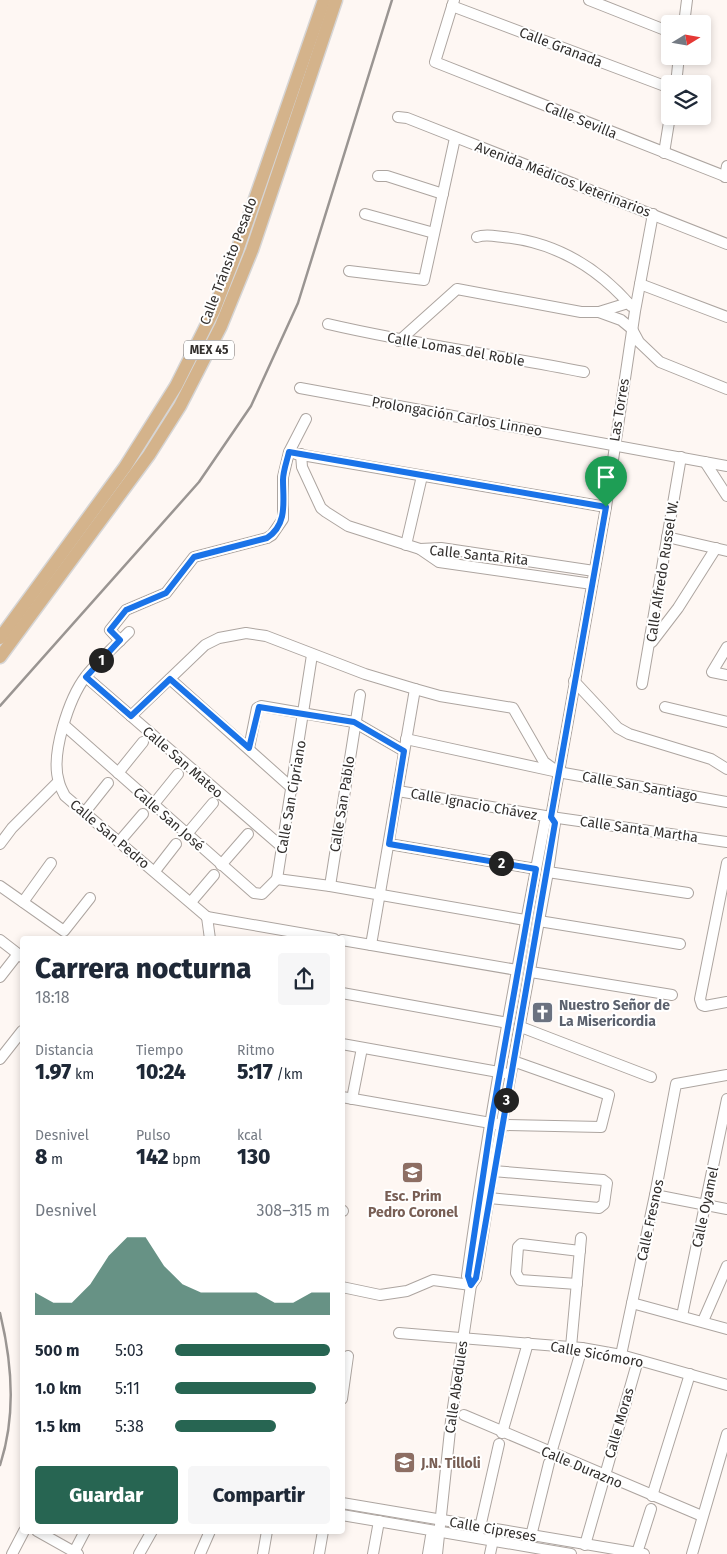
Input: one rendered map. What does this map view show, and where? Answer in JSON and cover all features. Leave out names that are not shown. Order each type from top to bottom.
[{"type":"main road","name":"Calle Tránsito Pesado","points":[[0,638],[125,467],[176,386],[214,310],[237,251],[324,0]]},
{"type":"main road","name":"Calle Tránsito Pesado","points":[[0,657],[149,455],[180,406],[216,335],[252,250],[336,0]]},
{"type":"street","points":[[589,0],[661,28]]},
{"type":"street","points":[[685,15],[687,0]]},
{"type":"street","name":"Calle Sevilla","points":[[453,3],[435,62],[664,153],[726,173]]},
{"type":"street","name":"Calle Granada","points":[[453,3],[661,84]]},
{"type":"street","name":"Avenida Médicos Veterinarios","points":[[398,117],[406,118],[727,244]]},
{"type":"street","points":[[664,153],[669,125]]},
{"type":"street","points":[[349,271],[424,280],[456,138]]},
{"type":"street","points":[[378,176],[387,176],[443,194]]},
{"type":"street","points":[[364,214],[434,233]]},
{"type":"street","name":"Las Torres","points":[[551,817],[606,507],[613,445],[632,329],[632,307],[640,284],[653,214]]},
{"type":"street","points":[[477,237],[482,235],[509,238],[557,251],[584,263],[609,282],[632,307]]},
{"type":"street","points":[[640,284],[727,317]]},
{"type":"street","points":[[399,340],[457,289],[581,312],[599,312],[632,307]]},
{"type":"street","points":[[599,312],[621,320],[632,329],[639,342],[660,362],[727,389]]},
{"type":"street","name":"Calle Lomas del Roble","points":[[328,324],[399,340],[520,359],[584,372]]},
{"type":"street","name":"Prolongación Carlos Linneo","points":[[300,388],[727,466]]},
{"type":"street","points":[[120,640],[110,630],[122,613],[166,593],[194,557],[267,538],[272,535],[282,519],[283,477],[289,452],[306,419]]},
{"type":"street","points":[[289,452],[606,507]]},
{"type":"street","points":[[301,454],[302,467],[321,508],[348,526],[420,550]]},
{"type":"street","name":"Calle Alfredo Russel W.","points":[[642,684],[680,457]]},
{"type":"street","points":[[705,462],[727,496]]},
{"type":"street","points":[[406,545],[422,476]]},
{"type":"street","points":[[667,537],[727,551]]},
{"type":"street","name":"Calle Santa Rita","points":[[420,550],[441,548],[594,571]]},
{"type":"street","points":[[650,644],[678,608],[716,548]]},
{"type":"street","name":"Calle Santa Rita","points":[[420,550],[438,562],[592,584]]},
{"type":"street","points":[[0,844],[12,828],[58,782],[57,762],[70,705],[86,677],[129,632]]},
{"type":"street","points":[[131,716],[205,645],[231,635],[246,633],[266,636],[312,655],[414,689],[440,696],[513,708],[544,762],[558,772]]},
{"type":"street","points":[[727,647],[712,672],[727,675]]},
{"type":"street","name":"Calle San Cipriano","points":[[277,879],[293,789],[312,655]]},
{"type":"street","name":"Calle San Mateo","points":[[86,677],[282,847]]},
{"type":"street","points":[[170,679],[293,789]]},
{"type":"street","points":[[574,680],[618,728],[629,734],[702,756],[727,769]]},
{"type":"street","points":[[372,945],[414,689]]},
{"type":"street","name":"Calle San Pablo","points":[[330,886],[354,722],[360,695]]},
{"type":"street","points":[[249,748],[257,708],[261,706],[354,722],[404,751]]},
{"type":"street","points":[[665,707],[727,722]]},
{"type":"street","name":"Calle San José","points":[[64,725],[254,893],[262,894],[277,879]]},
{"type":"street","name":"Calle San Santiago","points":[[406,739],[558,772],[727,802]]},
{"type":"street","points":[[118,773],[143,742]]},
{"type":"street","points":[[153,805],[178,774]]},
{"type":"street","name":"Calle San Pedro","points":[[58,782],[66,796],[207,917]]},
{"type":"street","points":[[84,812],[108,783]]},
{"type":"street","name":"Calle Ignacio Chávez","points":[[398,791],[551,817]]},
{"type":"street","points":[[187,834],[213,803]]},
{"type":"street","points":[[120,842],[143,814]]},
{"type":"street","points":[[551,817],[555,823],[531,972],[510,1075],[476,1278],[471,1285],[468,1276],[499,1072],[525,920],[545,822],[551,817]]},
{"type":"street","name":"Calle Santa Martha","points":[[551,817],[727,842]]},
{"type":"street","points":[[221,865],[248,834]]},
{"type":"street","points":[[155,871],[176,844]]},
{"type":"street","points":[[389,844],[536,869]]},
{"type":"street","points":[[23,902],[51,863]]},
{"type":"street","points":[[727,863],[700,999],[702,1005],[705,1006],[727,1002]]},
{"type":"street","points":[[548,872],[688,893]]},
{"type":"street","points":[[190,902],[214,875]]},
{"type":"street","points":[[277,879],[381,894],[525,920]]},
{"type":"street","points":[[0,886],[64,931],[90,898]]},
{"type":"street","points":[[210,936],[207,917],[317,936]]},
{"type":"street","points":[[539,921],[680,944]]},
{"type":"street","points":[[0,940],[20,956],[0,977]]},
{"type":"street","points":[[345,940],[517,970]]},
{"type":"street","points":[[522,943],[535,945]]},
{"type":"street","points":[[531,972],[672,995]]},
{"type":"street","points":[[345,993],[508,1023]]},
{"type":"street","points":[[513,994],[526,997]]},
{"type":"street","points":[[521,1027],[650,1078]]},
{"type":"street","points":[[0,1060],[20,1034]]},
{"type":"street","points":[[345,1045],[510,1075]]},
{"type":"street","points":[[362,1048],[347,1098],[491,1123],[601,1127],[609,1095],[514,1061]]},
{"type":"street","name":"Calle Fresnos","points":[[621,1355],[676,1084],[727,1075]]},
{"type":"street","name":"Calle Oyamel","points":[[682,1316],[727,1099]]},
{"type":"street","points":[[489,1198],[599,1208],[604,1204],[607,1183],[603,1180],[493,1171]]},
{"type":"street","points":[[655,1195],[727,1209]]},
{"type":"street","points":[[571,1347],[581,1238]]},
{"type":"street","points":[[577,1284],[520,1280],[516,1273],[518,1247],[521,1244],[580,1251]]},
{"type":"street","points":[[703,1321],[727,1266]]},
{"type":"street","points":[[345,1288],[380,1295],[407,1291],[433,1280],[471,1285]]},
{"type":"street","name":"Calle Abedules","points":[[438,1531],[451,1421],[471,1285]]},
{"type":"street","points":[[632,1303],[727,1329]]},
{"type":"street","name":"Calle Sicómoro","points":[[399,1333],[528,1342],[582,1348],[621,1355],[727,1385]]},
{"type":"street","points":[[502,1433],[528,1342]]},
{"type":"street","points":[[531,1536],[550,1458],[582,1348]]},
{"type":"street","points":[[345,1366],[348,1356]]},
{"type":"street","name":"Calle Moras","points":[[585,1545],[638,1360]]},
{"type":"street","points":[[652,1496],[690,1374]]},
{"type":"street","name":"Calle Durazno","points":[[464,1415],[550,1458],[604,1476],[702,1516]]},
{"type":"street","points":[[692,1554],[727,1434]]},
{"type":"street","points":[[477,1538],[499,1444]]},
{"type":"street","name":"Calle Cipreses","points":[[345,1503],[480,1526],[550,1540],[640,1553]]},
{"type":"street","points":[[640,1553],[651,1509]]},
{"type":"street","name":"Calle Cipreses","points":[[345,1515],[493,1540],[548,1552],[571,1554]]},
{"type":"street","points":[[373,1554],[379,1521]]},
{"type":"street","points":[[428,1554],[431,1536],[438,1531],[440,1538],[437,1554]]},
{"type":"street","points":[[12,1554],[22,1534]]},
{"type":"street","points":[[42,1534],[76,1553],[84,1534]]},
{"type":"street","points":[[139,1554],[150,1534]]},
{"type":"street","points":[[200,1554],[209,1534]]},
{"type":"street","points":[[262,1554],[266,1534]]},
{"type":"street","points":[[319,1554],[322,1534]]},
{"type":"street","points":[[490,1554],[493,1540]]},
{"type":"street","points":[[548,1552],[550,1540]]},
{"type":"railway","points":[[0,706],[199,482],[251,406],[298,303],[392,0]]},
{"type":"railway","points":[[0,1313],[7,1351],[10,1389],[8,1428],[0,1465]]},
{"type":"place","name":"Nuestro Señor de La Misericordia","points":[[543,1013]]},
{"type":"place","name":"Esc. Prim Pedro Coronel","points":[[413,1173]]},
{"type":"place","name":"J.N. Tilloli","points":[[405,1463]]},
{"type":"route","points":[[289,452],[606,507],[551,817],[555,823],[531,972],[493,1171],[476,1278],[471,1285],[468,1276],[484,1167],[525,920],[536,869],[389,844],[404,751],[354,722],[261,706],[257,708],[249,748],[170,679],[131,716],[86,677],[120,640],[110,630],[122,613],[166,593],[194,557],[267,538],[272,535],[282,519],[284,511],[283,477],[289,452]]}]
